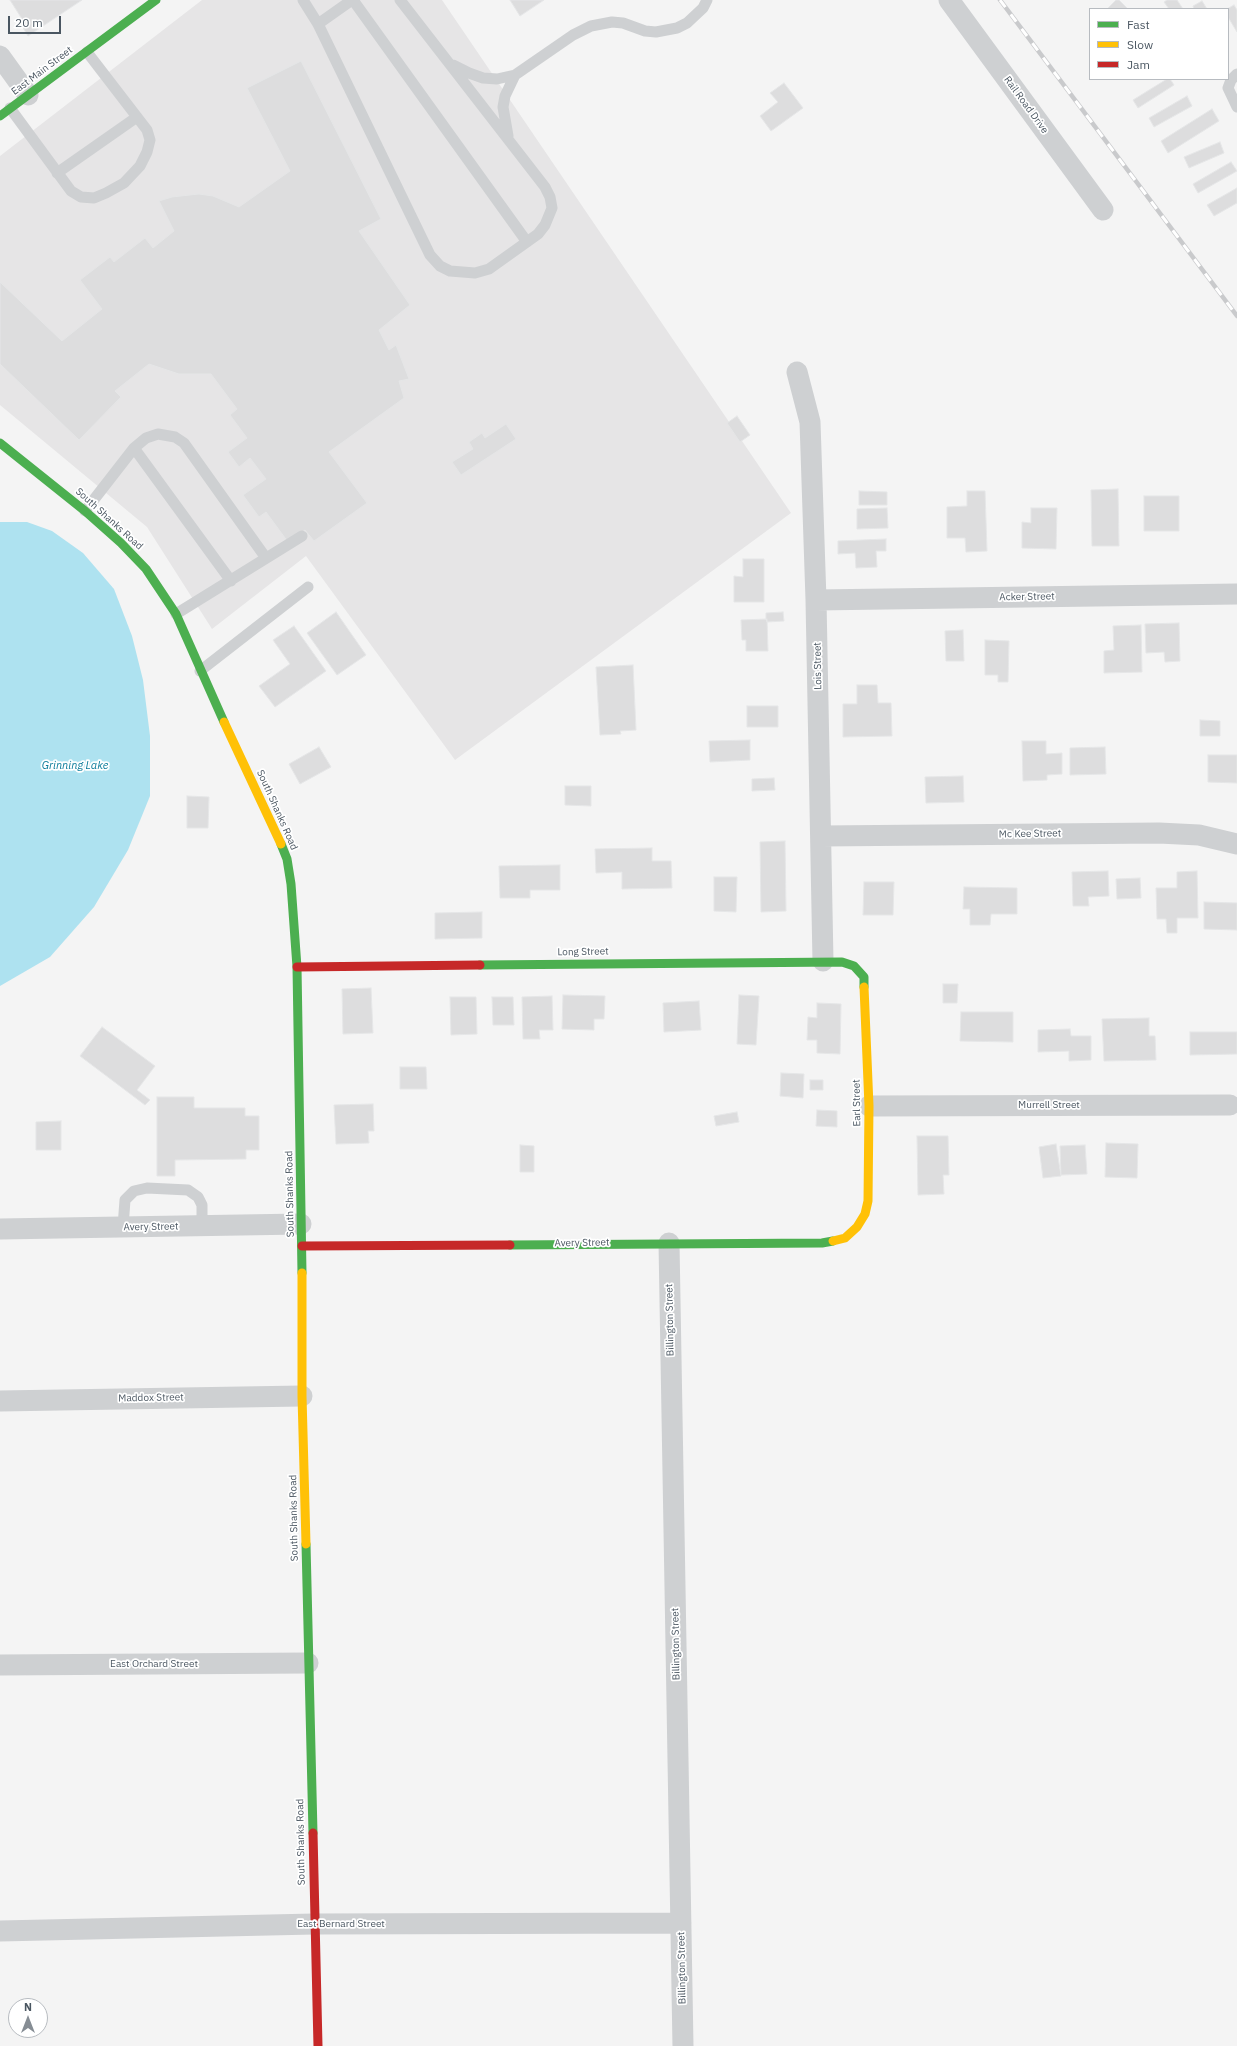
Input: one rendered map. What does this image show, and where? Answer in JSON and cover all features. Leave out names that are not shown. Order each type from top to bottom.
[{"type":"street","name":"East Main Street","points":[[0,116],[156,0]]},
{"type":"street","name":"Rail Road Drive","points":[[949,0],[1103,210]]},
{"type":"street","points":[[0,56],[28,95]]},
{"type":"street","name":"Lois Street","points":[[797,372],[810,422],[816,600],[823,961]]},
{"type":"street","name":"South Shanks Road","points":[[0,443],[85,511],[121,543],[146,569],[176,614],[200,671],[263,802],[287,859],[291,884],[297,967],[302,1246],[302,1396],[318,2046]]},
{"type":"street","name":"Acker Street","points":[[816,600],[1237,594]]},
{"type":"street","name":"Mc Kee Street","points":[[821,836],[1159,833],[1199,835],[1237,844]]},
{"type":"street","name":"Long Street","points":[[297,967],[823,961],[842,962],[854,966],[864,977]]},
{"type":"street","name":"Earl Street","points":[[857,1227],[865,1214],[868,1201],[869,1106],[864,977]]},
{"type":"street","name":"Murrell Street","points":[[869,1106],[1230,1105]]},
{"type":"street","name":"Avery Street","points":[[0,1229],[301,1224]]},
{"type":"street","name":"Avery Street","points":[[302,1246],[822,1243],[845,1238],[857,1227]]},
{"type":"street","name":"Billington Street","points":[[669,1243],[683,2046]]},
{"type":"street","name":"Maddox Street","points":[[0,1400],[302,1396]]},
{"type":"street","name":"East Orchard Street","points":[[0,1665],[308,1663]]},
{"type":"street","name":"East Bernard Street","points":[[0,1931],[314,1924],[682,1923]]},
{"type":"lane","points":[[302,0],[318,24],[430,255],[440,266],[450,271],[475,274],[490,269],[538,234],[545,226],[552,208],[550,197],[546,187],[400,0]]},
{"type":"lane","points":[[318,24],[353,0],[527,242]]},
{"type":"lane","points":[[448,62],[469,73],[483,78],[497,79],[515,75],[573,35],[591,26],[612,22],[623,23],[645,31],[656,32],[677,28],[687,23],[703,8],[707,0]]},
{"type":"lane","points":[[10,108],[71,191],[81,197],[94,198],[106,194],[124,183],[140,166],[148,152],[150,140],[148,130],[86,52]]},
{"type":"lane","points":[[1237,74],[1231,80],[1228,88],[1237,107]]},
{"type":"lane","points":[[510,142],[506,131],[503,107],[505,96],[515,75]]},
{"type":"lane","points":[[57,173],[137,117]]},
{"type":"lane","points":[[85,511],[134,448],[146,438],[158,434],[175,437],[184,443],[266,558]]},
{"type":"lane","points":[[134,448],[231,580]]},
{"type":"lane","points":[[176,614],[302,536]]},
{"type":"lane","points":[[200,671],[308,587]]},
{"type":"lane","points":[[123,1227],[125,1200],[134,1191],[148,1188],[188,1190],[198,1197],[202,1205],[202,1226]]},
{"type":"shaded area","points":[[202,0],[442,0],[791,513],[455,760],[306,556],[212,629],[147,527],[0,405],[0,156]]},
{"type":"water","name":"Grinning Lake","points":[[0,522],[27,522],[52,531],[83,553],[114,589],[132,636],[143,680],[150,736],[150,796],[128,850],[94,907],[50,957],[0,986]]},
{"type":"building","points":[[10,0],[82,0],[28,36],[19,21],[22,19]]},
{"type":"building","points":[[510,0],[544,0],[520,16]]},
{"type":"building","points":[[1116,0],[1119,0],[1127,8],[1108,8]]},
{"type":"building","points":[[1167,0],[1177,0],[1182,8],[1168,8],[1164,2]]},
{"type":"building","points":[[1202,1],[1206,8],[1194,8],[1193,6]]},
{"type":"building","points":[[1234,5],[1237,10],[1237,32],[1229,19],[1229,8]]},
{"type":"building","points":[[301,61],[381,219],[359,231],[410,305],[379,330],[389,350],[396,345],[409,379],[399,381],[404,398],[329,452],[367,503],[314,541],[305,530],[288,542],[266,512],[259,517],[243,495],[266,479],[250,458],[239,467],[228,452],[247,438],[230,415],[237,409],[211,374],[179,374],[149,364],[115,391],[121,397],[79,440],[0,364],[0,282],[62,341],[102,309],[80,280],[110,257],[114,262],[145,238],[153,248],[174,231],[159,201],[172,197],[199,194],[213,196],[239,207],[290,171],[247,88]]},
{"type":"building","points":[[1165,80],[1171,80],[1174,85],[1138,108],[1133,100]]},
{"type":"building","points":[[784,83],[803,108],[771,131],[760,116],[778,102],[770,93]]},
{"type":"building","points":[[1187,96],[1192,106],[1154,127],[1149,118]]},
{"type":"building","points":[[1212,109],[1219,121],[1168,153],[1161,141]]},
{"type":"building","points":[[1220,142],[1224,153],[1189,168],[1184,157]]},
{"type":"building","points":[[1231,162],[1237,171],[1198,193],[1193,184]]},
{"type":"building","points":[[1237,188],[1237,203],[1214,216],[1207,205]]},
{"type":"building","points":[[737,416],[750,435],[740,442],[727,423]]},
{"type":"building","points":[[506,424],[516,439],[461,475],[452,462],[473,449],[469,442],[482,433],[485,438]]},
{"type":"building","points":[[1118,489],[1119,546],[1092,546],[1091,490]]},
{"type":"building","points":[[859,491],[887,492],[887,505],[859,505]]},
{"type":"building","points":[[967,491],[985,491],[987,551],[966,552],[965,538],[947,538],[947,507],[967,506]]},
{"type":"building","points":[[1144,496],[1179,496],[1179,531],[1144,531]]},
{"type":"building","points":[[887,508],[888,528],[857,529],[857,509]]},
{"type":"building","points":[[1031,508],[1057,508],[1056,549],[1022,548],[1022,522],[1031,523]]},
{"type":"building","points":[[886,539],[886,551],[876,551],[877,567],[856,568],[855,553],[838,554],[838,541]]},
{"type":"building","points":[[743,559],[764,559],[764,602],[734,602],[734,576],[743,577]]},
{"type":"building","points":[[336,612],[366,655],[337,675],[307,633]]},
{"type":"building","points":[[783,612],[784,621],[767,622],[766,613]]},
{"type":"building","points":[[767,619],[768,651],[746,651],[746,640],[742,640],[741,620]]},
{"type":"building","points":[[1179,623],[1180,661],[1165,662],[1164,652],[1146,653],[1145,624]]},
{"type":"building","points":[[1141,625],[1142,672],[1104,673],[1104,651],[1114,650],[1113,626]]},
{"type":"building","points":[[294,626],[326,671],[275,707],[259,686],[290,664],[273,640]]},
{"type":"building","points":[[963,630],[964,661],[946,661],[945,631]]},
{"type":"building","points":[[985,640],[1009,641],[1008,682],[998,682],[998,675],[985,675]]},
{"type":"building","points":[[633,665],[636,730],[620,731],[621,734],[600,735],[596,667]]},
{"type":"building","points":[[857,685],[877,685],[878,703],[891,703],[892,736],[843,737],[843,704],[857,704]]},
{"type":"building","points":[[747,706],[778,706],[778,727],[747,727]]},
{"type":"building","points":[[1200,720],[1220,721],[1220,736],[1200,736]]},
{"type":"building","points":[[750,740],[750,760],[710,762],[709,741]]},
{"type":"building","points":[[1022,741],[1046,741],[1046,754],[1062,753],[1062,774],[1047,775],[1047,780],[1023,781]]},
{"type":"building","points":[[319,747],[331,767],[300,784],[289,764]]},
{"type":"building","points":[[1105,747],[1106,774],[1070,775],[1070,748]]},
{"type":"building","points":[[1208,755],[1237,755],[1237,783],[1208,782]]},
{"type":"building","points":[[963,776],[964,802],[926,803],[925,777]]},
{"type":"building","points":[[774,778],[775,790],[752,791],[752,779]]},
{"type":"building","points":[[565,786],[591,786],[591,806],[565,805]]},
{"type":"building","points":[[187,796],[209,797],[208,828],[187,828]]},
{"type":"building","points":[[785,841],[786,911],[761,912],[760,842]]},
{"type":"building","points":[[652,848],[652,861],[671,861],[672,888],[622,889],[622,872],[596,873],[595,849]]},
{"type":"building","points":[[560,865],[560,890],[530,890],[530,898],[500,898],[499,866]]},
{"type":"building","points":[[1108,871],[1109,896],[1088,897],[1089,906],[1073,906],[1072,872]]},
{"type":"building","points":[[1197,871],[1198,918],[1177,918],[1177,933],[1167,933],[1166,919],[1157,919],[1156,888],[1177,888],[1177,872]]},
{"type":"building","points":[[714,877],[737,877],[736,912],[714,911]]},
{"type":"building","points":[[1140,878],[1141,898],[1117,899],[1116,879]]},
{"type":"building","points":[[864,882],[894,882],[893,915],[863,915]]},
{"type":"building","points":[[964,887],[1017,888],[1017,914],[991,914],[990,925],[970,925],[970,909],[963,909]]},
{"type":"building","points":[[1204,902],[1237,903],[1237,930],[1204,929]]},
{"type":"building","points":[[482,912],[482,938],[435,939],[435,913]]},
{"type":"building","points":[[943,984],[958,984],[957,1003],[943,1003]]},
{"type":"building","points":[[371,988],[373,1033],[343,1034],[342,989]]},
{"type":"building","points":[[563,995],[605,996],[604,1019],[594,1019],[594,1030],[562,1029]]},
{"type":"building","points":[[739,995],[759,996],[756,1045],[737,1044]]},
{"type":"building","points":[[552,996],[553,1030],[539,1030],[540,1039],[523,1039],[522,997]]},
{"type":"building","points":[[450,997],[476,997],[477,1034],[451,1035]]},
{"type":"building","points":[[492,997],[513,997],[514,1025],[493,1025]]},
{"type":"building","points":[[699,1001],[701,1030],[664,1032],[663,1003]]},
{"type":"building","points":[[817,1003],[841,1004],[840,1054],[817,1053],[817,1040],[807,1040],[808,1017],[817,1018]]},
{"type":"building","points":[[961,1012],[1013,1012],[1013,1042],[960,1041]]},
{"type":"building","points":[[1149,1018],[1149,1036],[1155,1036],[1156,1060],[1104,1061],[1102,1019]]},
{"type":"building","points":[[102,1027],[155,1066],[137,1090],[150,1100],[145,1105],[80,1056]]},
{"type":"building","points":[[1070,1029],[1071,1036],[1091,1036],[1091,1060],[1069,1061],[1069,1051],[1038,1052],[1038,1030]]},
{"type":"building","points":[[1190,1032],[1237,1032],[1237,1054],[1190,1055]]},
{"type":"building","points":[[400,1067],[426,1067],[427,1089],[400,1089]]},
{"type":"building","points":[[781,1073],[804,1074],[803,1098],[780,1096]]},
{"type":"building","points":[[810,1080],[823,1080],[823,1090],[810,1090]]},
{"type":"building","points":[[157,1097],[194,1097],[194,1108],[245,1108],[245,1116],[259,1116],[259,1150],[246,1150],[246,1159],[175,1160],[175,1176],[157,1176]]},
{"type":"building","points":[[373,1104],[374,1131],[368,1131],[369,1143],[336,1144],[334,1105]]},
{"type":"building","points":[[817,1110],[837,1111],[837,1127],[816,1126]]},
{"type":"building","points":[[737,1112],[739,1122],[716,1126],[714,1116]]},
{"type":"building","points":[[61,1121],[61,1150],[36,1150],[36,1122]]},
{"type":"building","points":[[917,1136],[948,1136],[949,1175],[943,1175],[944,1194],[918,1195]]},
{"type":"building","points":[[1106,1143],[1138,1144],[1137,1178],[1105,1177]]},
{"type":"building","points":[[1056,1144],[1061,1176],[1043,1178],[1039,1147]]},
{"type":"building","points":[[520,1145],[534,1146],[534,1172],[520,1172]]},
{"type":"building","points":[[1085,1145],[1087,1174],[1061,1175],[1060,1146]]},
{"type":"railway","points":[[1000,0],[1237,316]]},
{"type":"traffic: fast","points":[[0,116],[156,0]]},
{"type":"traffic: fast","points":[[0,443],[85,511],[121,543],[146,569],[176,614],[224,722]]},
{"type":"traffic: fast","points":[[281,844],[287,859],[291,884],[297,967],[302,1273]]},
{"type":"traffic: fast","points":[[480,965],[842,962],[854,966],[864,977],[864,987]]},
{"type":"traffic: fast","points":[[510,1245],[822,1243],[833,1241]]},
{"type":"traffic: fast","points":[[306,1544],[313,1833]]},
{"type":"traffic: slow","points":[[224,722],[281,844]]},
{"type":"traffic: slow","points":[[833,1241],[845,1238],[857,1227],[865,1214],[868,1201],[869,1106],[864,987]]},
{"type":"traffic: slow","points":[[302,1273],[302,1396],[306,1544]]},
{"type":"traffic: jam","points":[[297,967],[480,965]]},
{"type":"traffic: jam","points":[[302,1246],[510,1245]]},
{"type":"traffic: jam","points":[[313,1833],[318,2046]]}]
